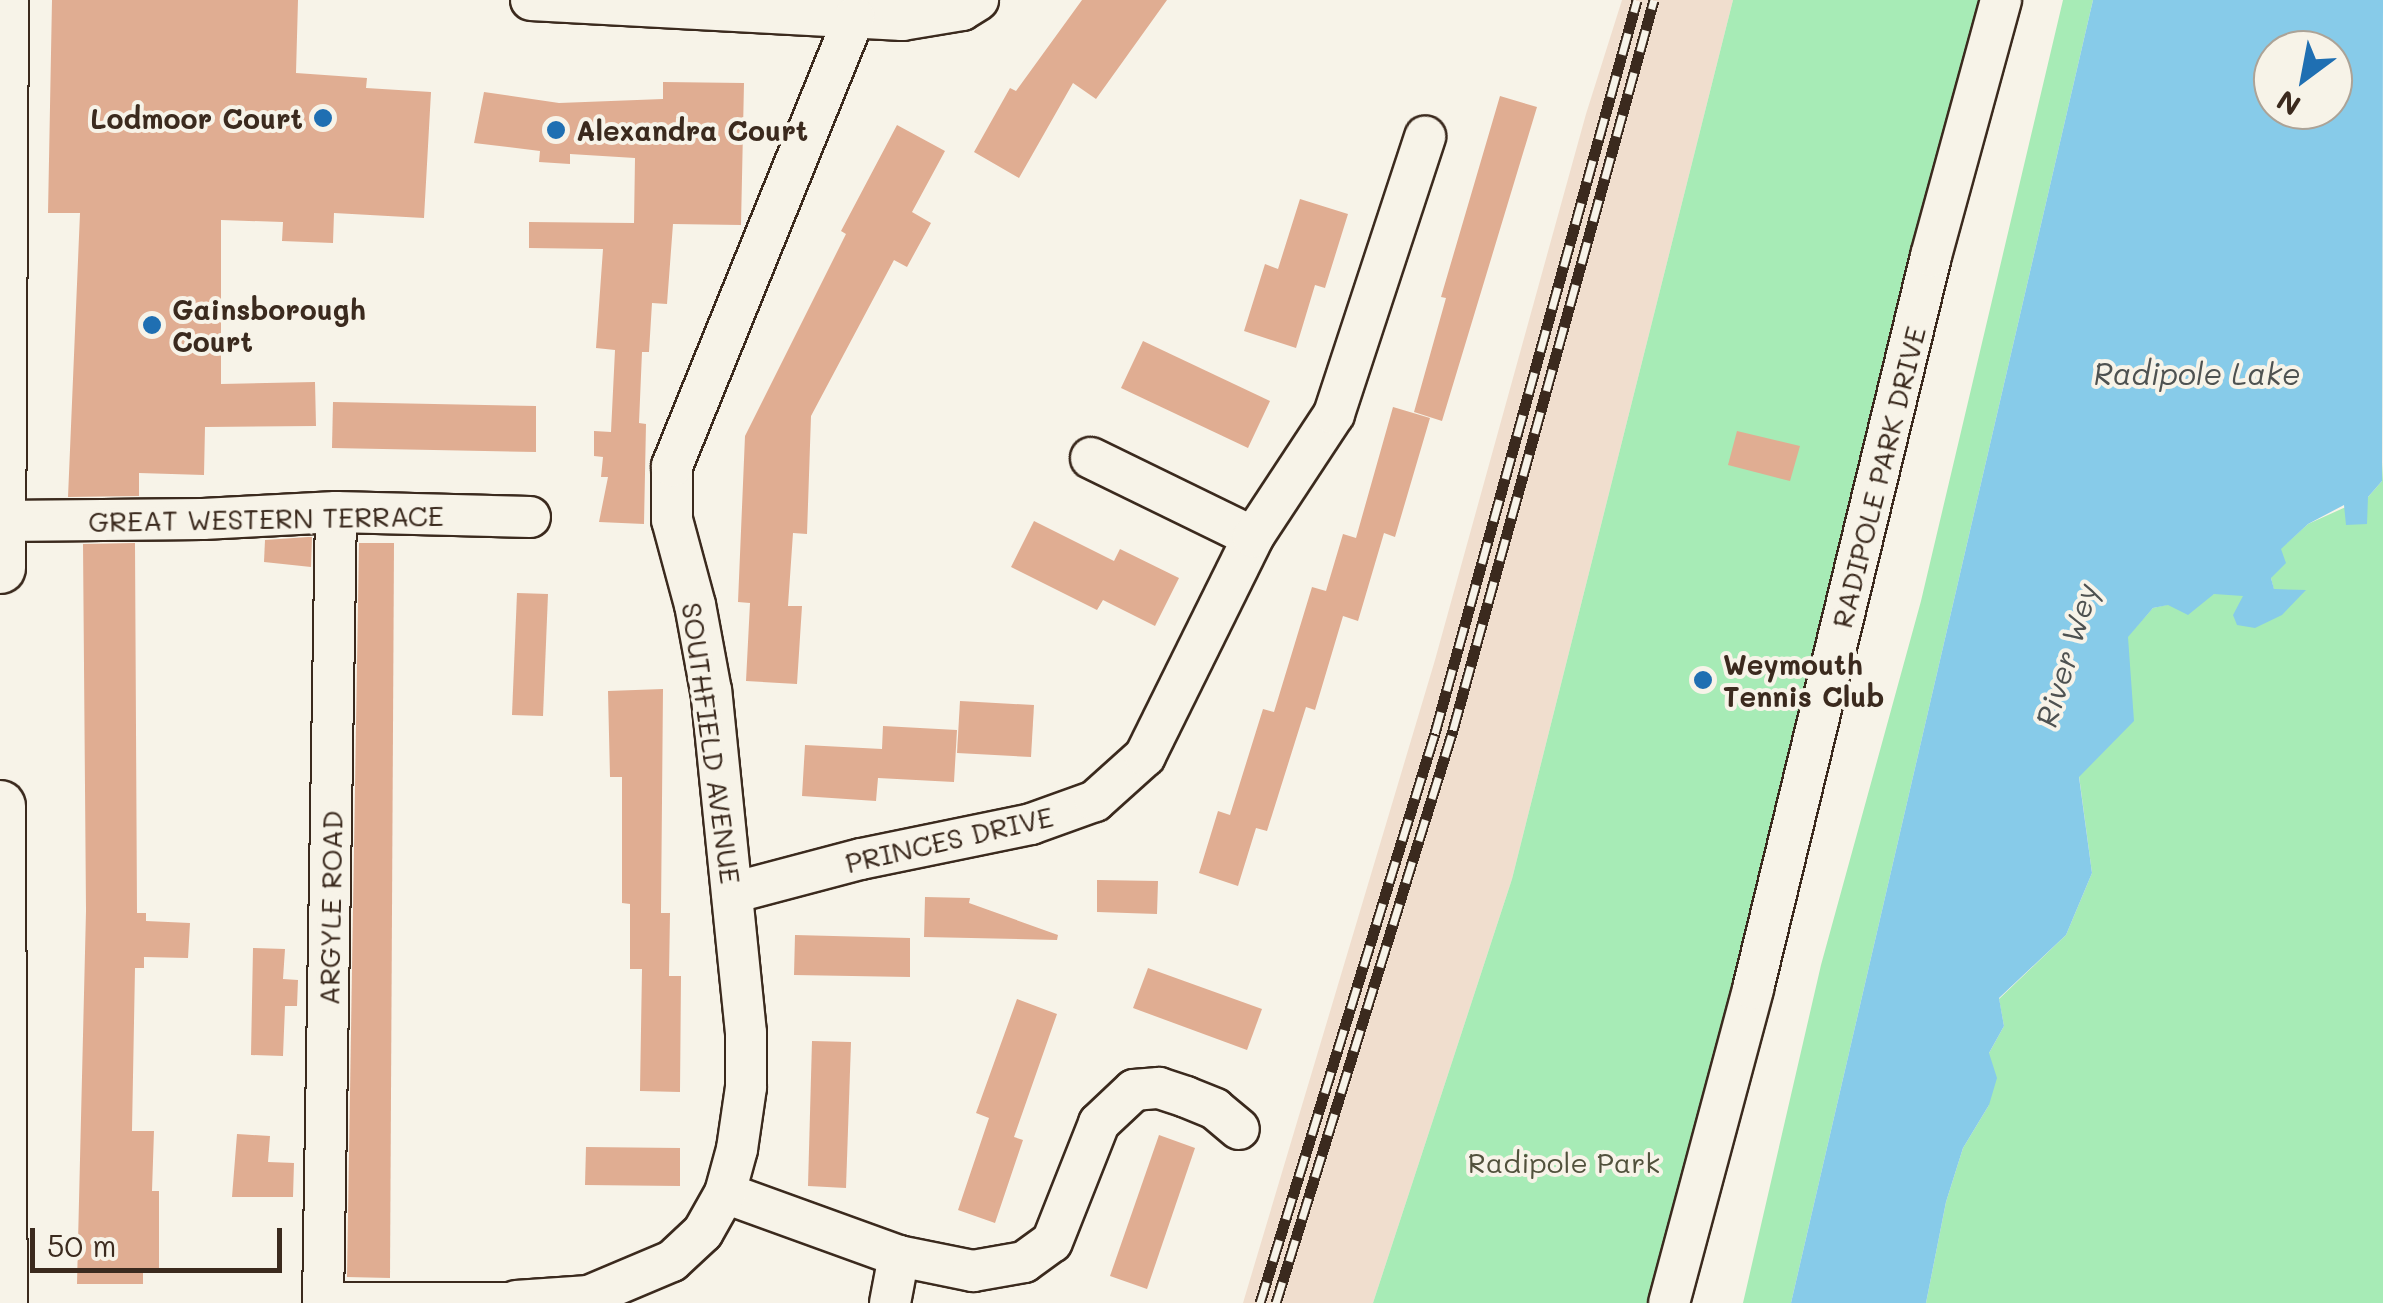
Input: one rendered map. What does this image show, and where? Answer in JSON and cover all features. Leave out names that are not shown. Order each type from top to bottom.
[{"type":"main road","points":[[1,545],[3,0]]},
{"type":"main road","points":[[0,806],[2,1303]]},
{"type":"street","points":[[531,0],[902,20],[962,10],[978,0]]},
{"type":"street","name":"RADIPOLE PARK DRIVE","points":[[1669,1303],[1754,989],[1931,256],[2002,0]]},
{"type":"street","name":"SOUTHFIELD AVENUE","points":[[331,1303],[516,1302],[589,1296],[672,1260],[702,1232],[725,1194],[737,1150],[746,1087],[746,1033],[710,691],[695,605],[672,520],[672,466],[854,18]]},
{"type":"street","name":"PRINCES DRIVE","points":[[732,893],[861,859],[1031,824],[1095,801],[1145,756],[1253,537],[1334,414],[1425,137]]},
{"type":"street","points":[[1091,458],[1253,537]]},
{"type":"street","name":"GREAT WESTERN TERRACE","points":[[1,545],[203,520],[336,512],[530,517]]},
{"type":"street","name":"ARGYLE ROAD","points":[[323,1303],[336,512]]},
{"type":"street","points":[[725,1194],[900,1256],[972,1271],[1024,1262],[1052,1242],[1077,1188],[1099,1122],[1134,1090],[1159,1088],[1186,1096],[1215,1110],[1239,1129]]},
{"type":"street","points":[[890,1303],[900,1256]]},
{"type":"shaded area","points":[[1622,0],[1733,0],[1512,879],[1373,1303],[1243,1303],[1435,660],[1586,114]]},
{"type":"green space","name":"Radipole Park","points":[[1733,0],[2001,0],[1669,1303],[1373,1303],[1512,879]]},
{"type":"green space","points":[[2063,0],[2093,0],[1791,1303],[1743,1303],[1821,965],[1921,601]]},
{"type":"green space","points":[[2383,462],[2383,1303],[1926,1303],[1946,1202],[1963,1148],[1989,1105],[1989,1053],[2004,1026],[1999,999],[2066,935],[2092,873],[2079,776],[2133,721],[2127,637],[2153,608],[2214,594],[2304,590],[2274,590],[2271,578],[2280,549],[2308,524],[2368,497],[2382,481]]},
{"type":"water","name":"Radipole Lake","points":[[2093,0],[2383,0],[2382,481],[2368,497],[2367,524],[2346,525],[2344,505],[2308,524],[2281,549],[2286,563],[2271,578],[2274,589],[2306,590],[2282,615],[2255,628],[2237,625],[2233,615],[2243,596],[2214,594],[2188,615],[2168,605],[2153,608],[2128,637],[2134,721],[2079,777],[2092,873],[2066,935],[1999,998],[2004,1026],[1989,1053],[1997,1078],[1989,1105],[1963,1148],[1946,1202],[1926,1303],[1791,1303]]},
{"type":"building","points":[[52,0],[298,0],[296,73],[367,78],[366,88],[431,92],[424,218],[334,213],[333,243],[282,241],[283,222],[221,220],[221,384],[315,382],[316,426],[205,427],[204,475],[139,473],[139,496],[68,497],[80,213],[48,213]]},
{"type":"building","points":[[1082,0],[1167,0],[1096,99],[1073,83],[1019,178],[974,152],[1010,88],[1016,91]]},
{"type":"building","points":[[663,82],[744,83],[741,225],[673,224],[667,304],[652,303],[649,352],[642,352],[639,423],[646,424],[644,524],[599,522],[608,477],[601,477],[603,457],[594,456],[594,431],[611,432],[615,350],[596,348],[603,249],[529,248],[529,222],[634,223],[635,158],[570,154],[570,164],[539,162],[540,151],[474,143],[484,92],[559,103],[663,99]]},
{"type":"building","points":[[1500,96],[1537,107],[1442,421],[1414,412],[1446,298],[1441,297]]},
{"type":"building","points":[[897,125],[945,151],[912,212],[931,223],[907,267],[894,260],[811,416],[807,534],[793,533],[788,606],[802,606],[797,684],[746,681],[750,603],[738,602],[745,436],[846,234],[841,231]]},
{"type":"building","points":[[1300,199],[1348,214],[1325,288],[1315,285],[1296,348],[1244,331],[1265,264],[1278,269]]},
{"type":"building","points":[[1143,341],[1270,401],[1248,448],[1121,388]]},
{"type":"building","points":[[333,402],[536,406],[536,452],[332,448]]},
{"type":"building","points":[[1393,407],[1430,418],[1395,537],[1384,533],[1358,621],[1343,616],[1315,710],[1306,707],[1267,831],[1256,828],[1238,886],[1199,873],[1218,811],[1230,815],[1263,709],[1274,712],[1312,587],[1326,591],[1343,534],[1356,538]]},
{"type":"building","points":[[1737,431],[1800,446],[1790,481],[1728,465]]},
{"type":"building","points":[[1034,521],[1114,561],[1120,549],[1179,578],[1155,626],[1103,600],[1097,610],[1011,567]]},
{"type":"building","points":[[312,537],[311,567],[264,562],[265,540]]},
{"type":"building","points":[[135,543],[137,913],[146,913],[146,921],[190,923],[188,958],[144,957],[144,968],[135,968],[132,1131],[154,1131],[152,1191],[159,1191],[159,1273],[143,1273],[143,1284],[77,1284],[86,911],[83,544]]},
{"type":"building","points":[[359,543],[394,543],[390,1278],[347,1277]]},
{"type":"building","points":[[517,593],[548,594],[543,716],[512,715]]},
{"type":"building","points":[[663,689],[661,913],[670,913],[669,976],[681,976],[680,1092],[640,1091],[642,969],[630,969],[630,904],[622,903],[622,777],[610,777],[608,691]]},
{"type":"building","points":[[960,701],[1034,705],[1031,757],[957,753]]},
{"type":"building","points":[[883,726],[957,730],[954,782],[878,778],[876,801],[802,796],[805,745],[882,749]]},
{"type":"building","points":[[1097,880],[1158,881],[1157,914],[1097,912]]},
{"type":"building","points":[[925,897],[970,898],[969,903],[1058,935],[1057,940],[924,937]]},
{"type":"building","points":[[795,935],[910,938],[910,977],[794,975]]},
{"type":"building","points":[[253,948],[285,949],[283,979],[298,980],[297,1006],[285,1006],[283,1056],[251,1055]]},
{"type":"building","points":[[1148,968],[1262,1009],[1247,1050],[1133,1008]]},
{"type":"building","points":[[1017,999],[1057,1014],[1014,1137],[1023,1140],[995,1223],[958,1210],[989,1118],[976,1113]]},
{"type":"building","points":[[812,1041],[851,1042],[846,1188],[808,1186]]},
{"type":"building","points":[[237,1134],[270,1136],[268,1162],[294,1163],[293,1197],[232,1197]]},
{"type":"building","points":[[1159,1135],[1195,1148],[1147,1289],[1110,1276]]},
{"type":"building","points":[[586,1147],[680,1148],[680,1186],[585,1185]]},
{"type":"railway","points":[[1260,1303],[1435,733],[1637,0]]},
{"type":"railway","points":[[1276,1303],[1453,730],[1654,0]]},
{"type":"place","name":"Lodmoor Court","points":[[323,118]]},
{"type":"place","name":"Alexandra Court","points":[[556,130]]},
{"type":"place","name":"Gainsborough Court","points":[[152,325]]},
{"type":"place","name":"Weymouth Tennis Club","points":[[1703,680]]},
{"type":"water label","name":"River Wey","points":[[2066,655]]}]
